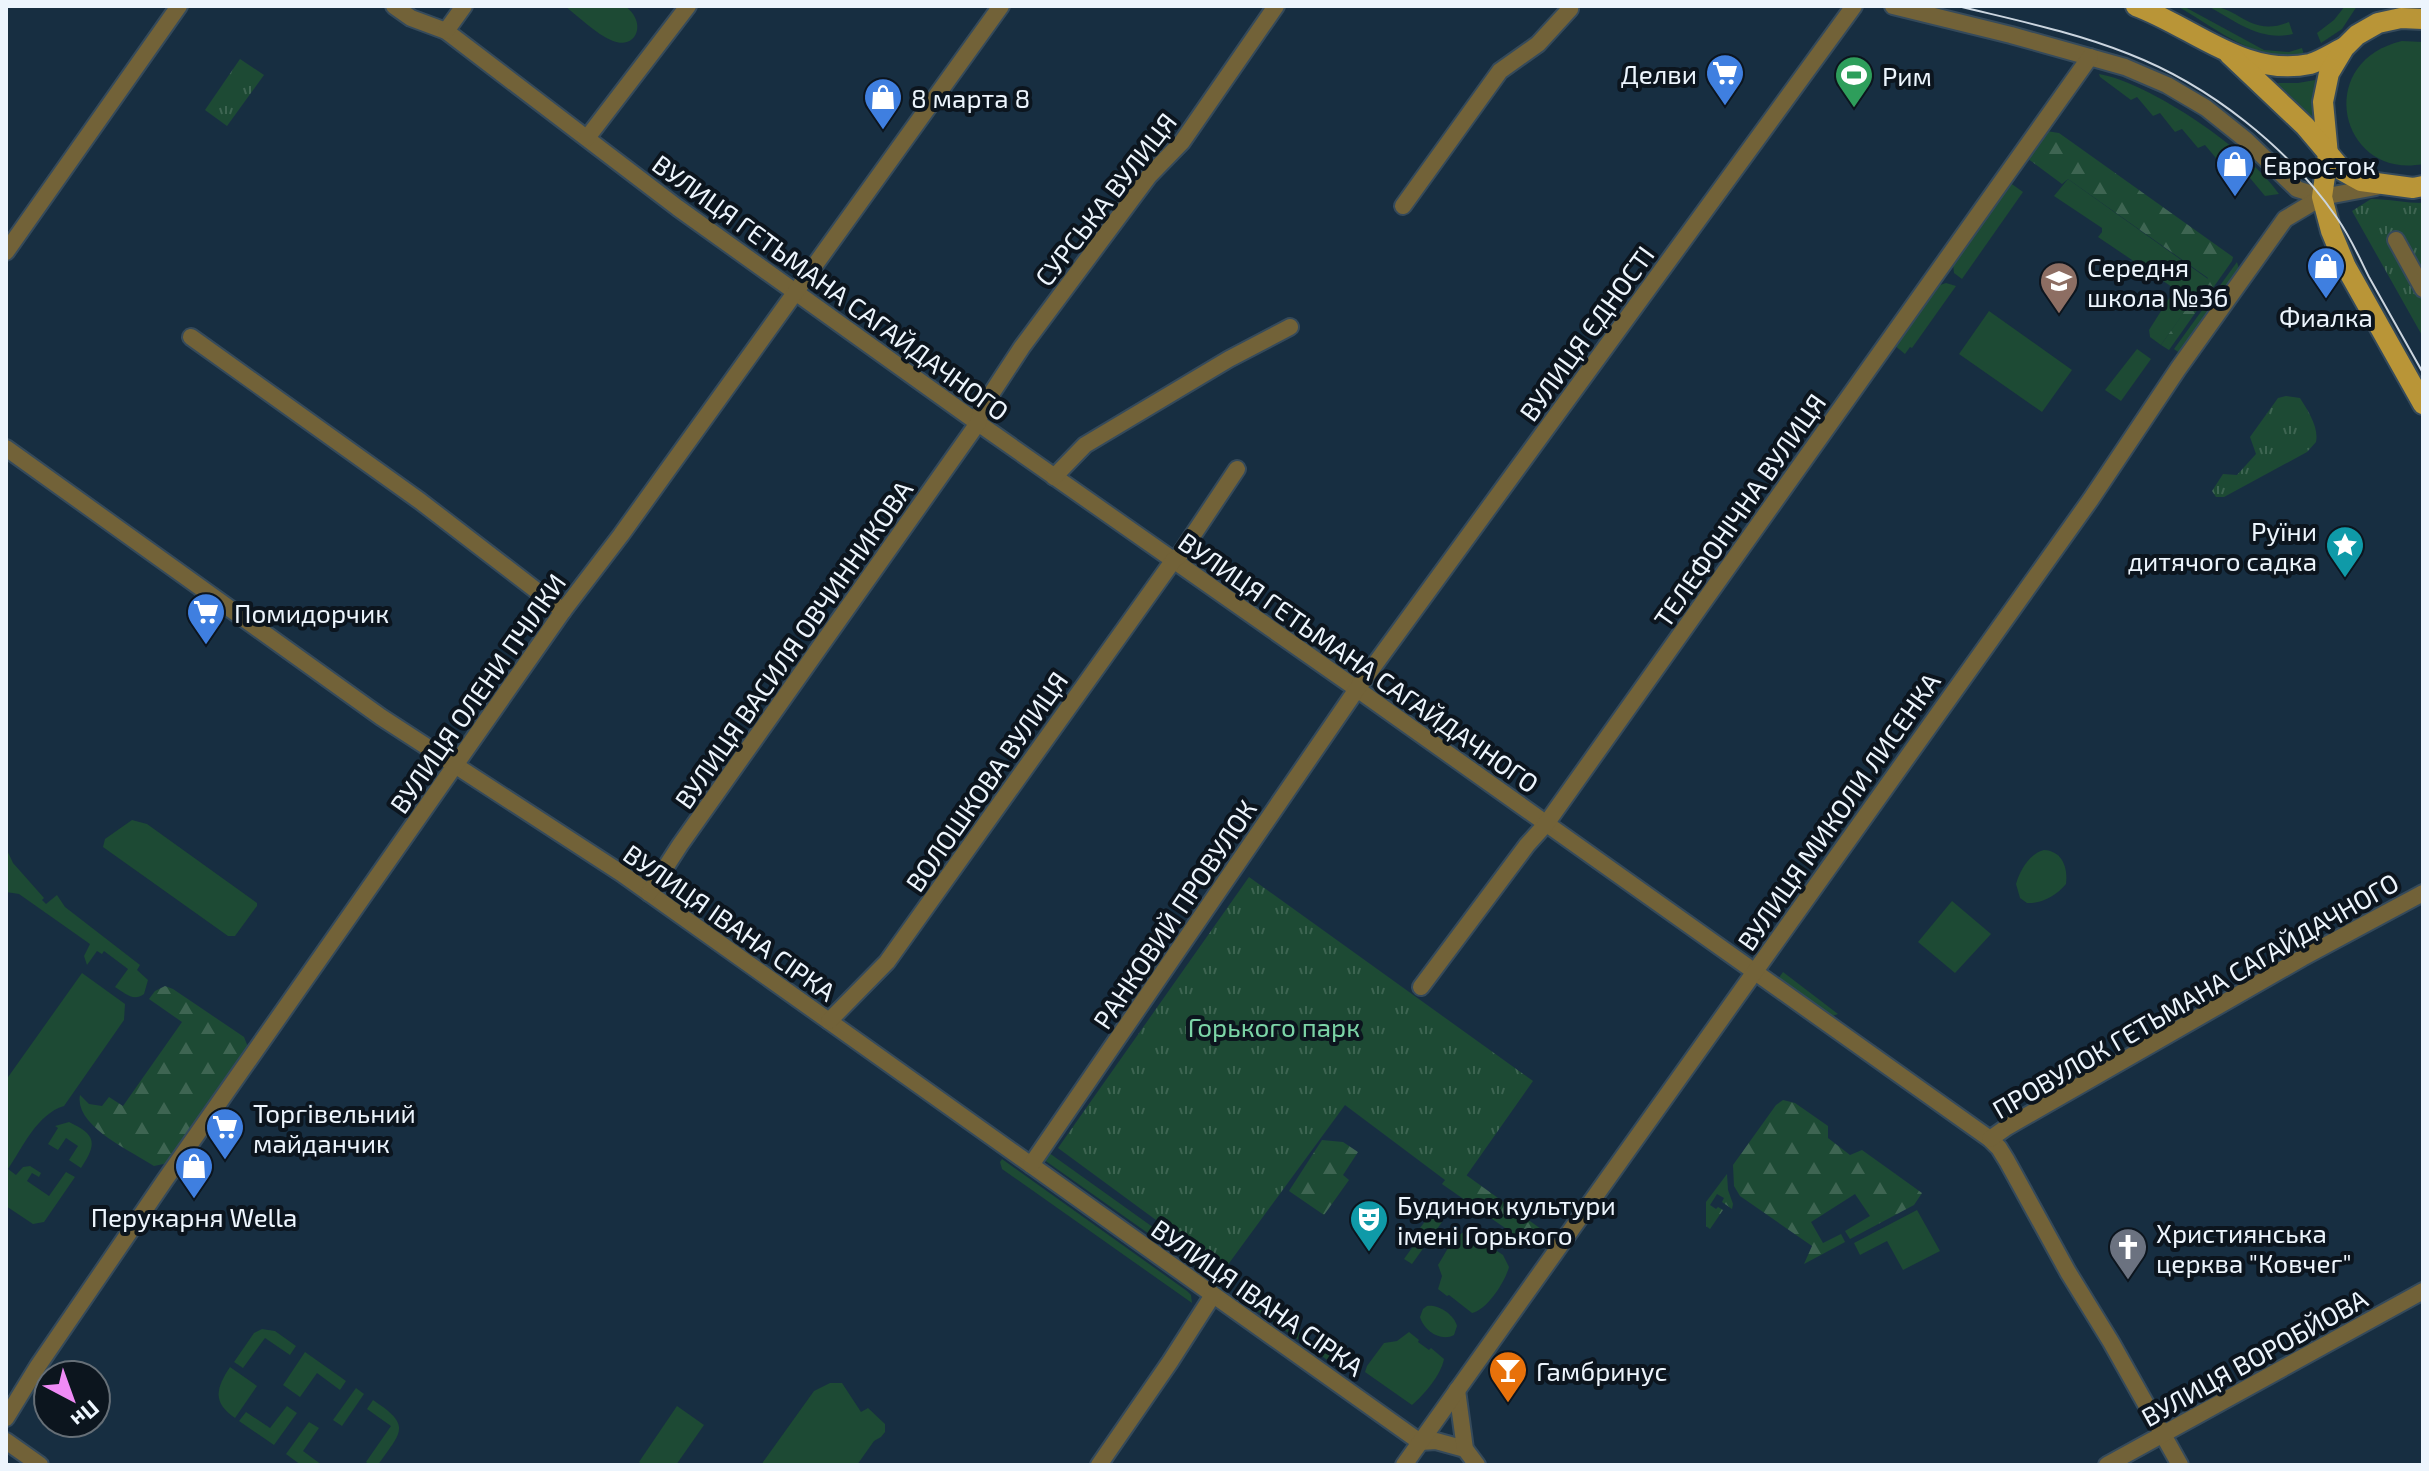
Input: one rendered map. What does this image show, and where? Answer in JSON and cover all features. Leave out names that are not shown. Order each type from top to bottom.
[{"type":"main road","points":[[2136,6],[2156,13],[2229,54],[2305,126],[2343,171],[2361,181],[2388,186],[2423,186]]},
{"type":"main road","points":[[2373,6],[2371,15],[2329,73],[2323,102],[2328,155],[2322,197],[2331,231],[2346,267],[2423,404]]},
{"type":"main road","points":[[2229,54],[2272,65],[2312,64],[2378,23],[2401,18],[2423,19]]},
{"type":"main road","points":[[2323,102],[2328,130],[2341,155],[2361,174],[2388,186]]},
{"type":"street","points":[[6,252],[179,6]]},
{"type":"street","name":"ВУЛИЦЯ ГЕТЬМАНА САГАЙДАЧНОГО","points":[[394,6],[411,18],[446,31],[794,291],[1990,1139],[2007,1161],[2180,1465]]},
{"type":"street","points":[[446,31],[464,6]]},
{"type":"street","points":[[587,138],[688,6]]},
{"type":"street","name":"ВУЛИЦЯ ОЛЕНИ ПЧІЛКИ","points":[[6,1418],[165,1180],[563,611],[621,535],[1001,6]]},
{"type":"street","name":"СУРСЬКА ВУЛИЦЯ","points":[[978,423],[982,408],[1022,347],[1149,176],[1182,142],[1276,6]]},
{"type":"street","points":[[1403,206],[1500,71],[1538,44],[1570,9],[1568,6]]},
{"type":"street","name":"ВУЛИЦЯ ЄДНОСТІ","points":[[1357,689],[1854,6]]},
{"type":"street","points":[[1893,6],[2125,67],[2167,85],[2206,108],[2246,140],[2297,189],[2322,197]]},
{"type":"street","name":"ТЕЛЕФОНІЧНА ВУЛИЦЯ","points":[[1421,987],[1546,824],[2090,57]]},
{"type":"street","name":"ВУЛИЦЯ МИКОЛИ ЛИСЕНКА","points":[[1404,1465],[2091,499],[2178,369],[2285,219],[2322,197],[2388,186]]},
{"type":"street","points":[[2396,240],[2423,289]]},
{"type":"street","points":[[1054,477],[1085,445],[1229,359],[1290,327]]},
{"type":"street","points":[[191,337],[420,501],[563,611]]},
{"type":"street","name":"ВУЛИЦЯ ВАСИЛЯ ОВЧИННИКОВА","points":[[649,893],[978,423]]},
{"type":"street","name":"ВУЛИЦЯ ІВАНА СІРКА","points":[[6,448],[381,717],[649,893],[1420,1442]]},
{"type":"street","name":"ВОЛОШКОВА ВУЛИЦЯ","points":[[829,1021],[887,962],[1179,556],[1237,469]]},
{"type":"street","name":"РАНКОВИЙ ПРОВУЛОК","points":[[1031,1165],[1357,689]]},
{"type":"street","name":"ПРОВУЛОК ГЕТЬМАНА САГАЙДАЧНОГО","points":[[1990,1139],[2302,958],[2423,893]]},
{"type":"street","name":"ВУЛИЦЯ ВОРОБЙОВА","points":[[2107,1465],[2423,1291]]},
{"type":"street","points":[[1099,1465],[1213,1295]]},
{"type":"street","points":[[1457,1390],[1465,1449],[1477,1465]]},
{"type":"street","points":[[6,1441],[40,1465]]},
{"type":"street","points":[[1420,1442],[1436,1441],[1465,1449]]},
{"type":"green space","points":[[565,6],[625,6],[636,20],[636,33],[628,42],[613,41]]},
{"type":"green space","points":[[2177,6],[2183,6],[2264,50],[2289,52],[2302,48],[2304,55],[2270,54],[2253,49]]},
{"type":"green space","points":[[2208,6],[2219,7],[2264,26],[2289,22],[2293,34],[2259,33]]},
{"type":"green space","points":[[2345,6],[2357,6],[2342,29],[2321,43],[2317,33],[2334,20]]},
{"type":"green space","points":[[2402,41],[2423,42],[2423,164],[2395,164],[2372,154],[2356,138],[2348,116],[2347,93],[2356,71],[2374,53]]},
{"type":"green space","points":[[240,59],[264,75],[227,126],[205,110]]},
{"type":"green space","points":[[2099,74],[2144,90],[2197,121],[2246,159],[2279,194],[2265,196],[2250,178],[2243,180],[2227,162],[2221,164],[2205,145],[2198,148],[2182,129],[2175,132],[2160,113],[2153,116],[2137,97],[2131,100]]},
{"type":"green space","points":[[2321,79],[2318,123],[2277,83],[2298,83]]},
{"type":"green space","points":[[2046,131],[2059,133],[2233,257],[2169,350],[2161,345],[2208,278],[2068,179],[2062,184],[2027,158]]},
{"type":"green space","points":[[2068,179],[2208,279],[2161,345],[2150,337],[2149,330],[2175,289],[2098,237],[2102,228],[2054,196]]},
{"type":"green space","points":[[2009,182],[2023,192],[1962,279],[1954,273],[1953,264]]},
{"type":"green space","points":[[2371,199],[2423,203],[2423,337],[2352,211]]},
{"type":"green space","points":[[2237,262],[2240,272],[2182,355],[2174,349]]},
{"type":"green space","points":[[1946,283],[1956,286],[1905,354],[1894,345],[1934,287]]},
{"type":"green space","points":[[1989,311],[2072,370],[2042,412],[1959,354]]},
{"type":"green space","points":[[2137,349],[2151,359],[2121,401],[2105,390]]},
{"type":"green space","points":[[2278,398],[2300,398],[2314,425],[2316,442],[2307,452],[2224,497],[2216,497],[2212,491],[2223,474],[2237,475],[2256,454],[2250,437]]},
{"type":"green space","points":[[132,820],[147,824],[257,903],[235,936],[228,936],[103,847],[105,839]]},
{"type":"green space","points":[[6,848],[13,863],[46,904],[57,895],[65,907],[140,965],[137,970],[148,980],[144,994],[133,997],[115,987],[128,969],[104,951],[102,954],[97,951],[87,965],[84,956],[90,944],[19,894],[6,892]]},
{"type":"green space","points":[[2044,850],[2055,853],[2062,861],[2066,884],[2049,898],[2027,903],[2020,898],[2016,884],[2026,863]]},
{"type":"green space","name":"Горького парк","points":[[1249,877],[1533,1081],[1457,1189],[1345,1105],[1224,1270],[1058,1148]]},
{"type":"green space","points":[[1952,901],[1991,934],[1955,973],[1918,942]]},
{"type":"green space","points":[[1783,972],[1838,1014],[1830,1017],[1778,979]]},
{"type":"green space","points":[[82,973],[125,1004],[124,1020],[64,1106],[54,1110],[38,1124],[8,1169],[16,1175],[23,1167],[30,1166],[41,1173],[39,1177],[32,1173],[27,1181],[49,1196],[66,1172],[75,1177],[44,1222],[33,1224],[6,1206],[6,1080]]},
{"type":"green space","points":[[165,986],[244,1037],[248,1047],[168,1163],[154,1166],[95,1127],[86,1117],[80,1095],[89,1104],[102,1106],[109,1097],[123,1106],[182,1022],[149,999],[155,991]]},
{"type":"green space","points":[[1783,1100],[1795,1103],[1828,1126],[1828,1138],[1850,1155],[1862,1150],[1922,1193],[1914,1205],[1850,1239],[1845,1231],[1870,1216],[1855,1194],[1811,1222],[1823,1243],[1841,1234],[1845,1242],[1804,1264],[1812,1246],[1740,1196],[1734,1186],[1733,1165],[1776,1105]]},
{"type":"green space","points":[[69,1122],[85,1131],[92,1141],[90,1153],[81,1168],[69,1160],[78,1146],[66,1138],[58,1150],[48,1144],[58,1128],[55,1126]]},
{"type":"green space","points":[[1322,1140],[1343,1142],[1358,1152],[1343,1175],[1349,1180],[1324,1215],[1289,1191]]},
{"type":"green space","points":[[1045,1150],[1224,1278],[1220,1284],[1040,1157]]},
{"type":"green space","points":[[1002,1159],[1187,1291],[1192,1303],[1002,1169]]},
{"type":"green space","points":[[1455,1167],[1541,1229],[1534,1238],[1518,1237],[1442,1184]]},
{"type":"green space","points":[[1727,1174],[1732,1209],[1717,1194],[1710,1205],[1723,1210],[1710,1229],[1706,1226],[1706,1202]]},
{"type":"green space","points":[[1435,1208],[1441,1213],[1442,1222],[1412,1264],[1404,1259],[1424,1231],[1420,1228]]},
{"type":"green space","points":[[1917,1210],[1940,1251],[1903,1270],[1887,1241],[1860,1255],[1854,1243]]},
{"type":"green space","points":[[1467,1231],[1503,1255],[1509,1267],[1495,1294],[1484,1307],[1472,1313],[1438,1289],[1442,1276],[1438,1265],[1454,1240]]},
{"type":"green space","points":[[1247,1296],[1343,1363],[1333,1364],[1243,1301]]},
{"type":"green space","points":[[1427,1306],[1449,1314],[1457,1326],[1454,1335],[1439,1336],[1425,1327],[1420,1317]]},
{"type":"green space","points":[[262,1329],[275,1331],[296,1346],[290,1355],[265,1338],[243,1368],[234,1362],[254,1333]]},
{"type":"green space","points":[[1409,1332],[1418,1342],[1444,1359],[1431,1384],[1412,1405],[1365,1372],[1384,1343],[1397,1341]]},
{"type":"green space","points":[[305,1352],[346,1381],[340,1390],[317,1373],[300,1397],[283,1385]]},
{"type":"green space","points":[[230,1367],[257,1386],[235,1418],[219,1400],[222,1381]]},
{"type":"green space","points":[[830,1383],[842,1383],[861,1412],[868,1408],[885,1424],[881,1437],[874,1441],[857,1465],[761,1465],[814,1391]]},
{"type":"green space","points":[[356,1388],[364,1394],[342,1426],[333,1420]]},
{"type":"green space","points":[[373,1400],[394,1416],[399,1430],[378,1465],[366,1462],[391,1426],[367,1409]]},
{"type":"green space","points":[[287,1406],[297,1413],[274,1445],[239,1421],[246,1412],[270,1428]]},
{"type":"green space","points":[[677,1406],[704,1425],[676,1465],[643,1465],[639,1462]]},
{"type":"green space","points":[[309,1422],[319,1428],[303,1451],[322,1465],[301,1465],[286,1454]]},
{"type":"tram line","points":[[1958,6],[2066,33],[2129,54],[2188,83],[2245,121],[2295,167],[2337,218],[2423,373]]},
{"type":"place","name":"Делви","points":[[1725,107]]},
{"type":"place","name":"Рим","points":[[1854,109]]},
{"type":"place","name":"8 марта 8","points":[[883,131]]},
{"type":"place","name":"Евросток","points":[[2235,198]]},
{"type":"place","name":"Фиалка","points":[[2326,300]]},
{"type":"place","name":"Середня школа №36","points":[[2059,315]]},
{"type":"place","name":"Руїни дитячого садка","points":[[2345,579]]},
{"type":"place","name":"Помидорчик","points":[[206,646]]},
{"type":"place","name":"Торгівельний майданчик","points":[[225,1161]]},
{"type":"place","name":"Перукарня Wella","points":[[194,1200]]},
{"type":"place","name":"Будинок культури імені Горького","points":[[1369,1253]]},
{"type":"place","name":"Християнська церква \"Ковчег\"","points":[[2128,1281]]},
{"type":"place","name":"Гамбринус","points":[[1508,1404]]}]
